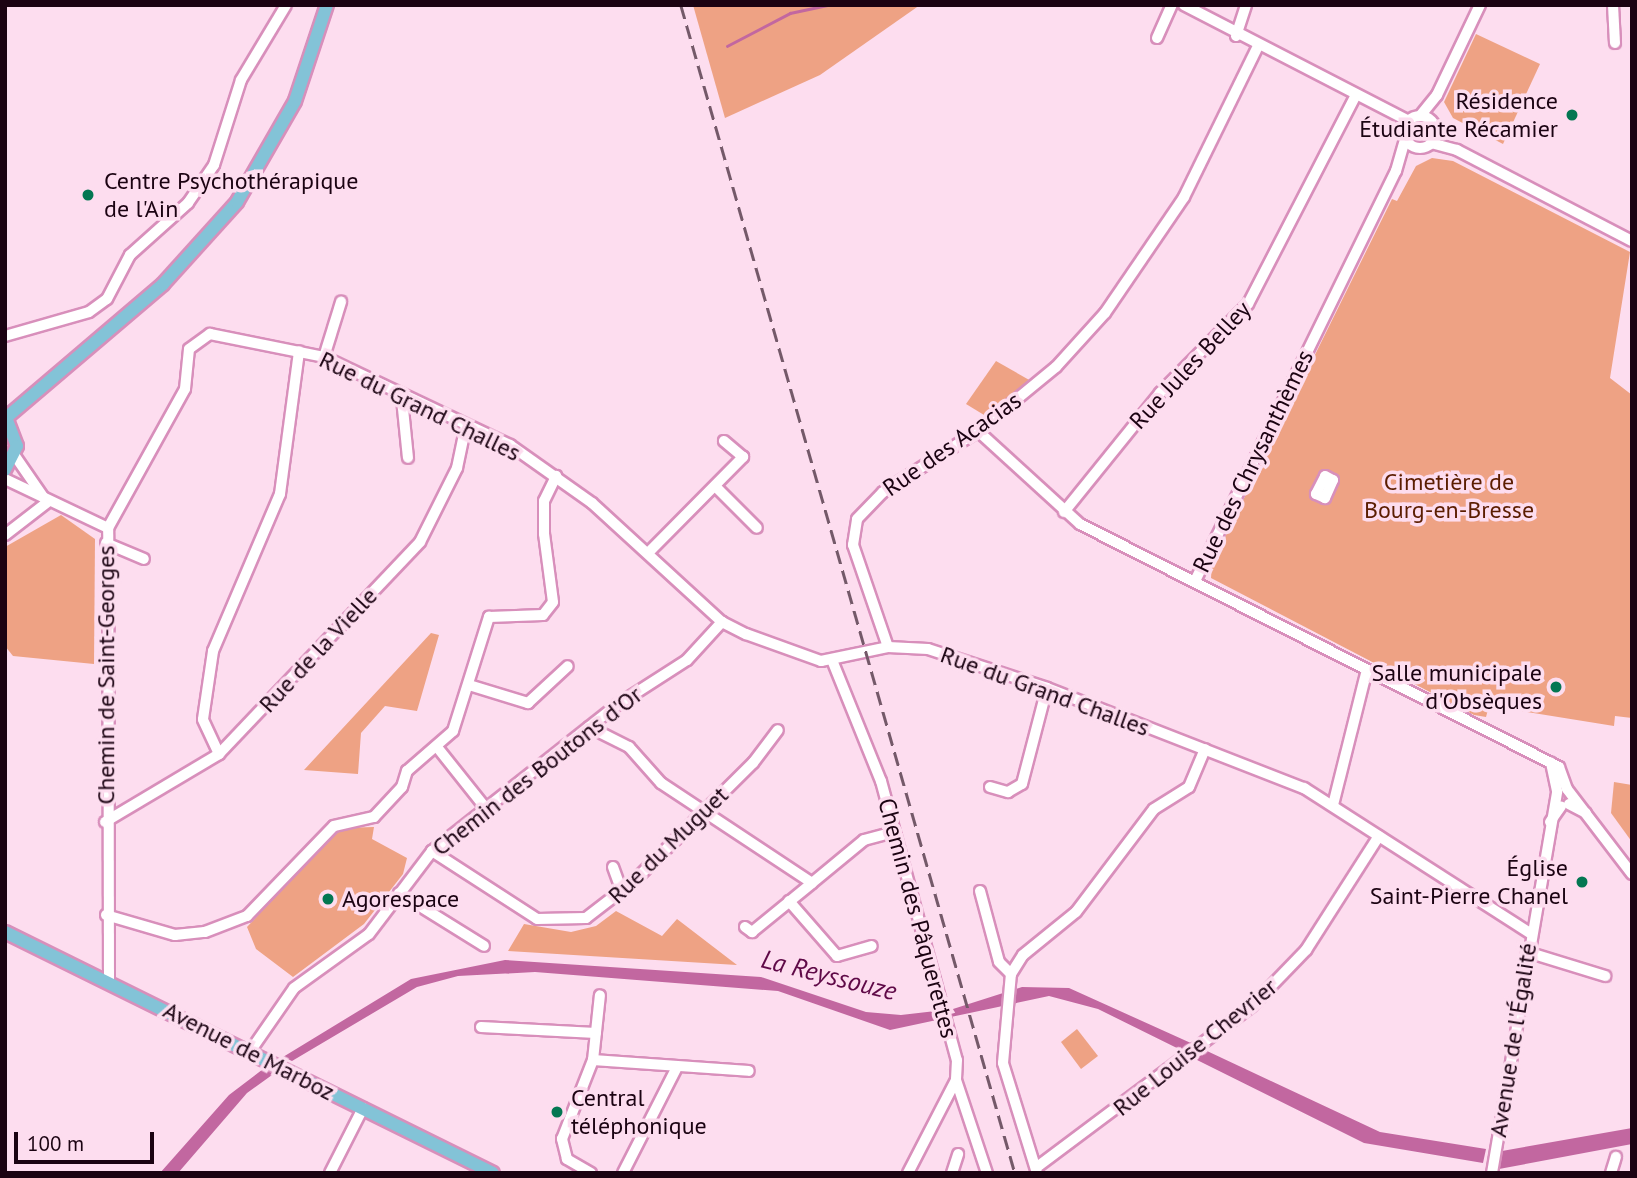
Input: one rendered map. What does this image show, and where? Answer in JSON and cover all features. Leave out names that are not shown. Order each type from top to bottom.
[{"type":"main road","points":[[5,470],[15,456],[17,435],[6,416],[163,284],[237,202],[295,101],[327,5]]},
{"type":"main road","name":"Avenue de Marboz","points":[[5,932],[109,980],[249,1053],[493,1173]]},
{"type":"street","points":[[5,336],[89,312],[107,299],[130,255],[188,203],[214,165],[241,80],[286,5]]},
{"type":"street","points":[[1157,38],[1172,5]]},
{"type":"street","points":[[1184,5],[1256,48],[1409,121],[1420,116],[1437,95],[1480,5]]},
{"type":"street","points":[[1236,36],[1246,5]]},
{"type":"street","points":[[1613,5],[1615,43]]},
{"type":"street","name":"Rue des Acacias","points":[[888,647],[853,545],[857,519],[908,473],[978,431],[1056,367],[1153,250],[1256,48]]},
{"type":"street","points":[[1431,144],[1437,95]]},
{"type":"street","name":"Rue Jules Belley","points":[[1064,512],[1146,409],[1248,304],[1356,96]]},
{"type":"street","points":[[1420,116],[1435,126],[1457,150]]},
{"type":"street","points":[[1409,121],[1406,137],[1418,147],[1431,144],[1457,150],[1632,241]]},
{"type":"street","name":"Rue des Chrysanthèmes","points":[[1406,137],[1396,171],[1195,581],[1551,763],[1562,771],[1563,798],[1589,815],[1632,874]]},
{"type":"street","name":"Rue des Chrysanthèmes","points":[[1396,171],[1418,147]]},
{"type":"street","points":[[324,357],[341,302]]},
{"type":"street","name":"Rue du Grand Challes","points":[[189,349],[210,334],[324,357],[402,399],[466,425],[555,476],[649,552],[722,622],[808,657],[832,660],[888,647],[957,656],[1046,688],[1205,750],[1333,805],[1530,933]]},
{"type":"street","name":"Chemin de Saint-Georges","points":[[109,980],[105,822],[106,543],[108,528],[185,389],[189,349]]},
{"type":"street","points":[[219,754],[203,719],[213,652],[281,494],[299,351]]},
{"type":"street","points":[[402,399],[408,458]]},
{"type":"street","name":"Rue de la Vielle","points":[[105,822],[219,754],[420,542],[457,468],[466,425]]},
{"type":"street","points":[[978,431],[1064,512],[1195,581]]},
{"type":"street","points":[[649,552],[743,457],[724,440]]},
{"type":"street","points":[[15,456],[47,500]]},
{"type":"street","points":[[106,915],[175,935],[247,916],[334,826],[374,817],[402,787],[407,771],[453,731],[489,617],[543,615],[553,602],[544,534],[544,501],[555,476]]},
{"type":"street","points":[[5,479],[108,528]]},
{"type":"street","points":[[715,486],[757,528]]},
{"type":"street","points":[[5,535],[47,500]]},
{"type":"street","points":[[106,543],[144,559]]},
{"type":"street","name":"Chemin des Boutons d'Or","points":[[249,1053],[294,988],[369,934],[432,851],[484,806],[589,727],[687,660],[722,622]]},
{"type":"street","name":"Chemin des Pâquerettes","points":[[832,660],[894,832],[946,1024],[956,1080],[987,1173]]},
{"type":"street","points":[[469,685],[528,703],[568,666]]},
{"type":"street","points":[[1333,805],[1367,670]]},
{"type":"street","points":[[990,787],[1008,792],[1022,785],[1046,688]]},
{"type":"street","points":[[589,727],[629,747],[661,783],[811,883]]},
{"type":"street","name":"Rue du Muguet","points":[[432,851],[537,919],[586,918],[622,892],[703,809],[753,763],[778,730]]},
{"type":"street","points":[[437,747],[484,806]]},
{"type":"street","points":[[1037,1170],[1003,1063],[1011,974],[1023,955],[1076,912],[1154,809],[1188,787],[1205,750]]},
{"type":"street","name":"Avenue de l'Égalité","points":[[1492,1173],[1548,825],[1563,798]]},
{"type":"street","points":[[745,927],[752,932],[864,840],[894,832]]},
{"type":"street","name":"Rue Louise Chevrier","points":[[1037,1170],[1204,1045],[1306,950],[1378,836]]},
{"type":"street","points":[[613,867],[622,892]]},
{"type":"street","points":[[980,891],[999,962],[1011,974]]},
{"type":"street","points":[[400,893],[484,946]]},
{"type":"street","points":[[789,901],[837,956],[872,946]]},
{"type":"street","points":[[1527,952],[1605,976]]},
{"type":"street","points":[[591,1173],[567,1159],[562,1139],[593,1060],[600,995]]},
{"type":"street","points":[[481,1027],[596,1033]]},
{"type":"street","points":[[593,1060],[749,1071]]},
{"type":"street","points":[[623,1173],[677,1066]]},
{"type":"street","points":[[908,1173],[956,1080]]},
{"type":"street","points":[[330,1173],[363,1108]]},
{"type":"street","points":[[952,1173],[958,1154]]},
{"type":"street","points":[[1611,1173],[1616,1157]]},
{"type":"green space","points":[[693,5],[920,5],[820,75],[725,118]]},
{"type":"green space","points":[[1476,34],[1540,64],[1503,144],[1453,118],[1444,102]]},
{"type":"green space","name":"Cimetière de Bourg-en-Bresse","points":[[1432,158],[1453,161],[1630,252],[1610,378],[1632,395],[1632,718],[1615,716],[1614,726],[1489,706],[1486,717],[1474,715],[1211,578],[1212,563],[1392,199],[1397,201],[1416,166]]},
{"type":"green space","points":[[996,361],[1031,381],[989,418],[966,404]]},
{"type":"green space","points":[[61,515],[95,539],[94,664],[13,656],[5,646],[5,547]]},
{"type":"green space","points":[[431,633],[439,635],[417,711],[385,706],[361,733],[358,774],[304,770]]},
{"type":"green space","points":[[1614,782],[1632,785],[1632,842],[1611,813]]},
{"type":"green space","name":"Agorespace","points":[[374,827],[372,839],[407,858],[403,874],[364,924],[293,977],[256,949],[247,927],[340,828]]},
{"type":"green space","points":[[616,911],[662,936],[677,919],[737,965],[508,951],[524,924],[571,932],[596,926]]},
{"type":"green space","points":[[1077,1029],[1098,1056],[1081,1069],[1061,1042]]},
{"type":"shaded area","points":[[505,960],[761,977],[866,1012],[901,1015],[953,1009],[1022,987],[1069,988],[1193,1044],[1185,1052],[1098,1009],[1049,996],[890,1030],[778,991],[535,972],[458,976],[417,987],[292,1061],[283,1057],[411,979]]},
{"type":"shaded area","points":[[1207,1051],[1380,1132],[1486,1149],[1483,1163],[1364,1143],[1195,1059]]},
{"type":"shaded area","points":[[267,1066],[279,1070],[247,1093],[178,1173],[160,1173],[229,1095]]},
{"type":"shaded area","points":[[1632,1128],[1632,1144],[1499,1169],[1502,1151]]},
{"type":"waterway","points":[[727,46],[790,13],[828,5]]},
{"type":"railway","points":[[681,5],[1015,1173]]},
{"type":"place","name":"Résidence Étudiante Récamier","points":[[1572,115]]},
{"type":"place","name":"Centre Psychothérapique de l'Ain","points":[[88,195]]},
{"type":"place","name":"Salle municipale d'Obsèques","points":[[1556,687]]},
{"type":"place","name":"Église Saint-Pierre Chanel","points":[[1582,882]]},
{"type":"place","name":"Agorespace","points":[[328,899]]},
{"type":"place","name":"Central téléphonique","points":[[557,1112]]},
{"type":"water label","name":"La Reyssouze","points":[[829,975]]}]
